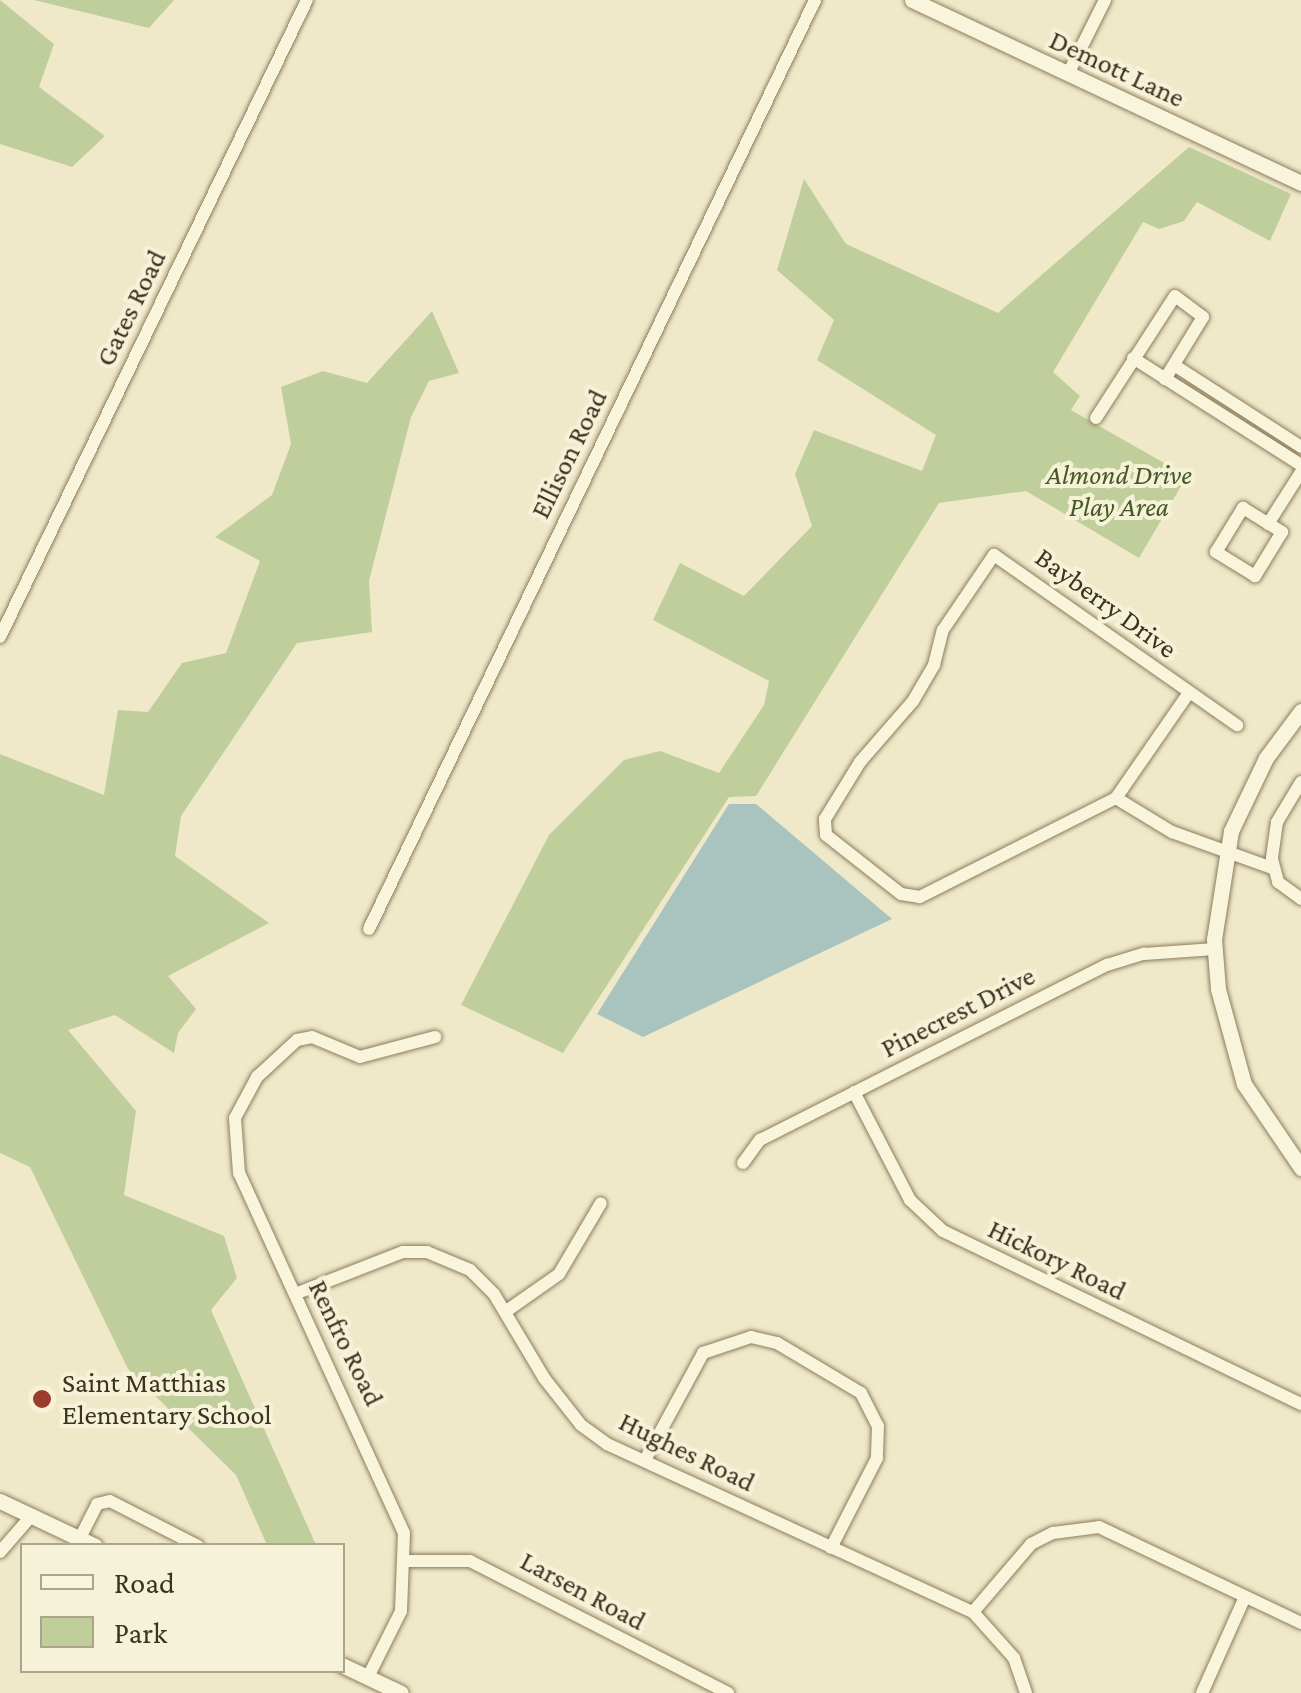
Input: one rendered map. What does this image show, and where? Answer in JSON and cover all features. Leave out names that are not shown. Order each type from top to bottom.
[{"type":"street","name":"Gates Road","points":[[0,637],[307,0]]},
{"type":"street","name":"Ellison Road","points":[[369,929],[815,0]]},
{"type":"street","name":"Demott Lane","points":[[912,0],[1301,183]]},
{"type":"street","points":[[1068,74],[1105,0]]},
{"type":"street","points":[[1096,418],[1175,296],[1203,317],[1165,379]]},
{"type":"street","points":[[1133,358],[1301,468],[1268,524]]},
{"type":"street","points":[[1174,365],[1301,447]]},
{"type":"street","points":[[1243,508],[1268,524],[1282,532],[1255,576],[1216,552],[1243,508]]},
{"type":"street","name":"Bayberry Drive","points":[[994,555],[1188,694],[1116,798],[912,897],[836,846],[823,826],[860,762],[912,701],[934,666],[943,630],[994,555]]},
{"type":"street","points":[[1188,694],[1237,724]]},
{"type":"street","points":[[1301,711],[1252,783],[1226,851],[1214,949],[1228,1034],[1244,1084],[1301,1168]]},
{"type":"street","points":[[1301,782],[1277,822],[1272,868],[1283,888],[1301,899]]},
{"type":"street","points":[[1116,798],[1172,832],[1272,868]]},
{"type":"street","name":"Pinecrest Drive","points":[[743,1163],[760,1140],[1107,965],[1144,954],[1214,949]]},
{"type":"street","name":"Renfro Road","points":[[368,1677],[401,1611],[408,1562],[391,1494],[295,1294],[234,1146],[242,1096],[292,1044],[312,1037],[360,1057],[435,1037]]},
{"type":"street","name":"Hickory Road","points":[[854,1092],[910,1200],[943,1231],[1301,1404]]},
{"type":"street","points":[[505,1312],[559,1274],[601,1203]]},
{"type":"street","name":"Hughes Road","points":[[295,1294],[359,1266],[427,1252],[470,1270],[505,1312],[581,1425],[644,1460],[973,1612],[1014,1658],[1026,1693]]},
{"type":"street","points":[[644,1460],[703,1352],[751,1337],[776,1343],[860,1393],[878,1426],[877,1458],[831,1548]]},
{"type":"street","points":[[0,1500],[87,1542],[97,1504],[110,1501],[192,1543]]},
{"type":"street","points":[[0,1552],[32,1516]]},
{"type":"street","points":[[973,1612],[1031,1544],[1083,1528],[1112,1530],[1301,1623]]},
{"type":"street","name":"Larsen Road","points":[[408,1562],[470,1561],[728,1693]]},
{"type":"street","points":[[1202,1693],[1245,1598]]},
{"type":"street","points":[[345,1666],[401,1693]]},
{"type":"green space","points":[[0,0],[54,44],[39,87],[105,136],[72,167],[0,144]]},
{"type":"green space","points":[[34,0],[174,0],[149,28]]},
{"type":"green space","name":"Almond Drive Play Area","points":[[1189,147],[1291,194],[1270,241],[1197,202],[1184,221],[1159,229],[1143,222],[1053,372],[1080,396],[1071,410],[1187,476],[1139,558],[1026,491],[939,503],[756,796],[729,797],[563,1053],[461,1005],[549,835],[624,760],[660,751],[719,773],[764,705],[769,681],[653,620],[680,563],[744,596],[812,526],[795,474],[814,430],[922,471],[936,435],[817,360],[834,320],[777,270],[804,179],[846,244],[998,313]]},
{"type":"green space","points":[[432,311],[459,373],[429,381],[411,417],[369,581],[372,632],[297,643],[181,816],[175,856],[269,923],[168,976],[196,1009],[178,1033],[174,1053],[115,1015],[68,1030],[136,1111],[124,1195],[224,1236],[237,1278],[211,1310],[315,1543],[266,1543],[236,1475],[128,1369],[30,1167],[0,1153],[0,754],[104,795],[118,710],[148,712],[182,663],[226,653],[260,561],[215,537],[272,495],[291,444],[281,387],[323,371],[367,383]]},
{"type":"water","points":[[729,804],[756,804],[892,919],[643,1037],[597,1014]]},
{"type":"place","name":"Saint Matthias Elementary School","points":[[42,1399]]}]
